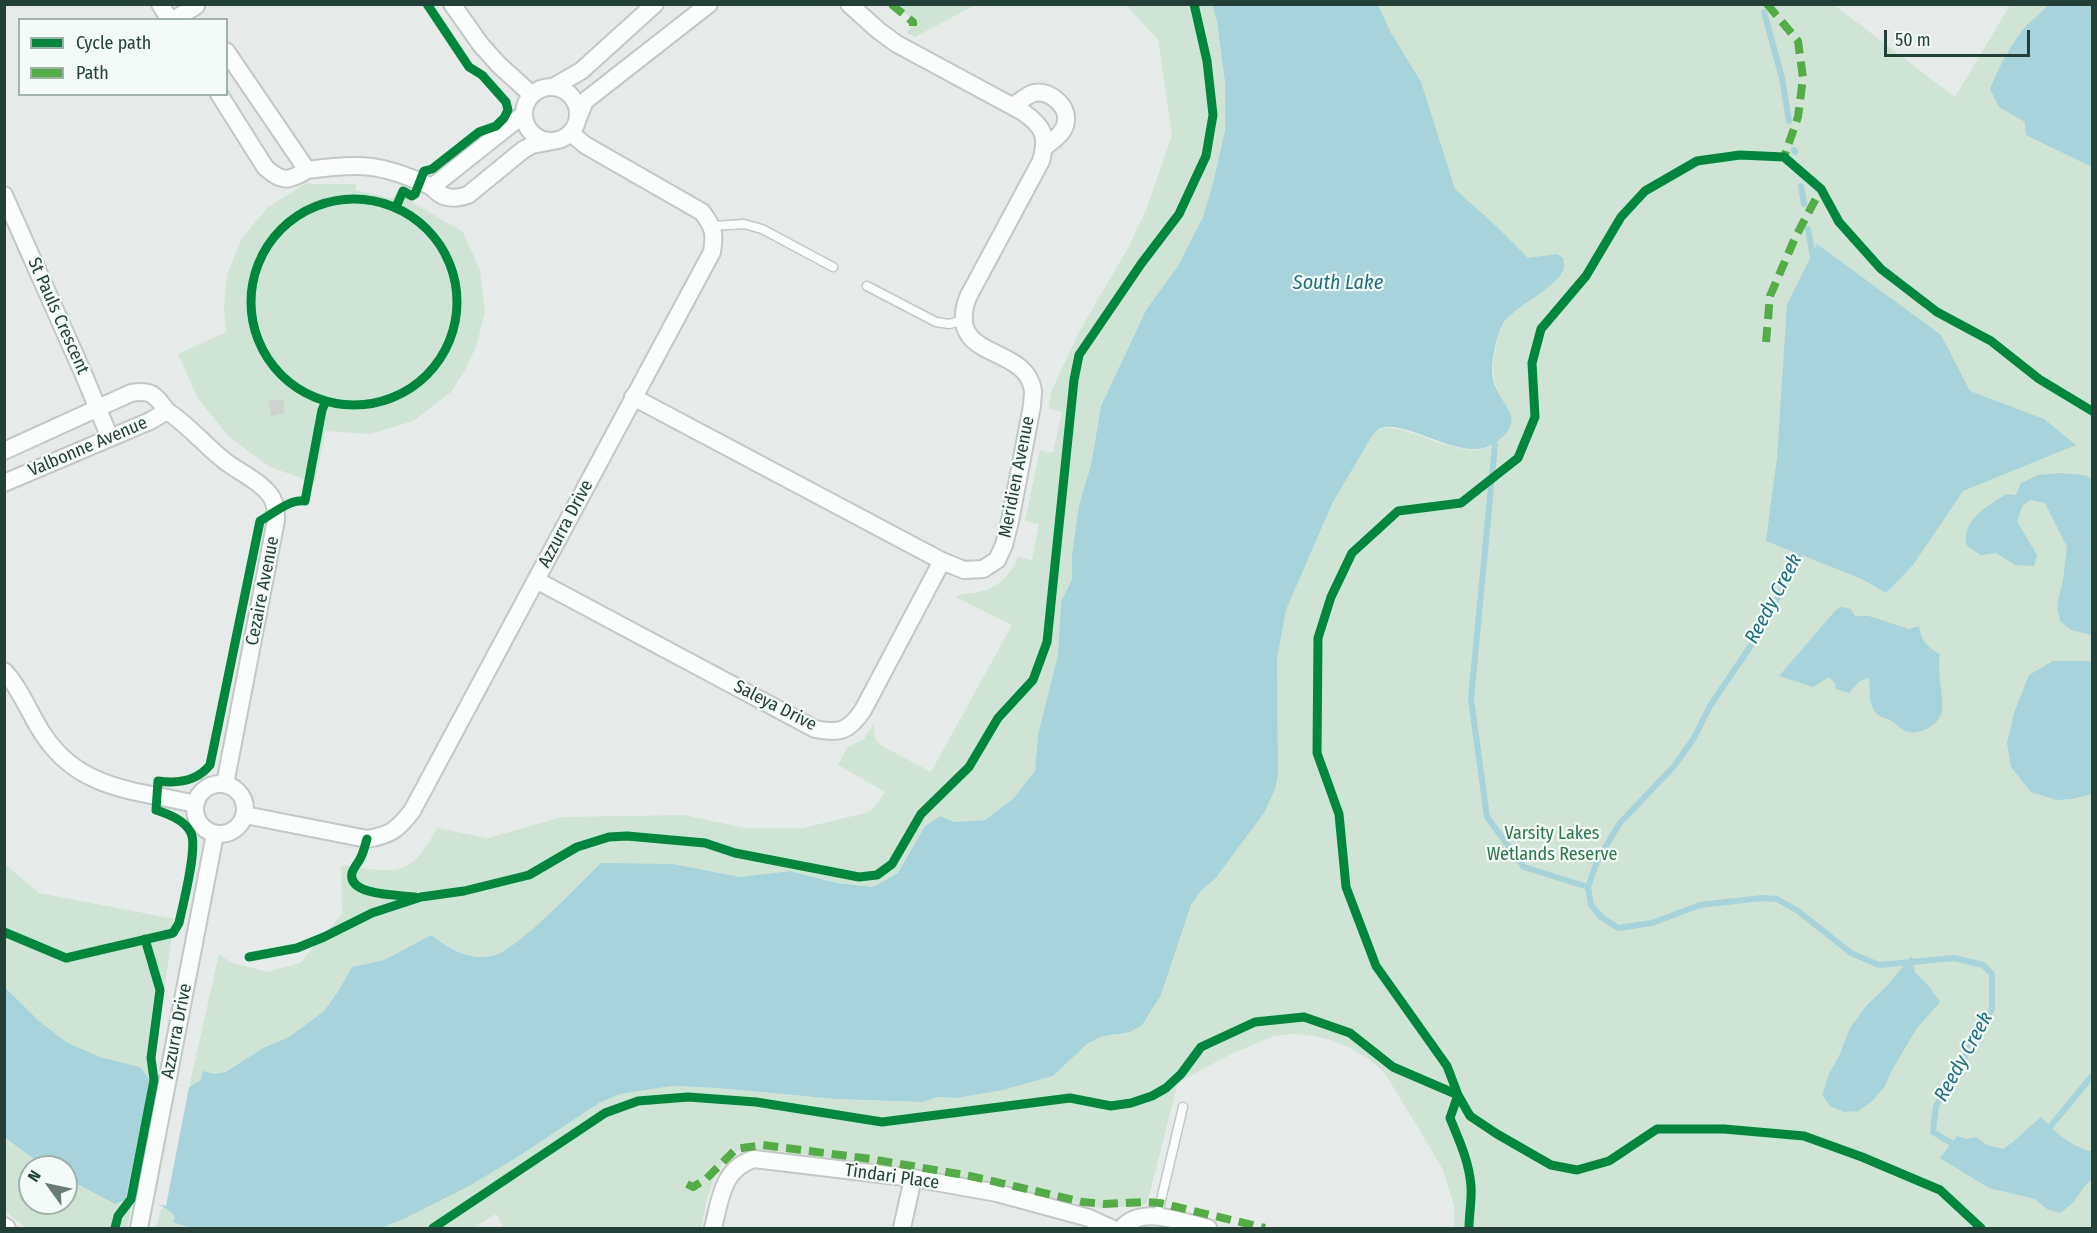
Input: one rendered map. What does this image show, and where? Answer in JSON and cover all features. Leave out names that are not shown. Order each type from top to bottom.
[{"type":"street","points":[[160,4],[170,18]]},
{"type":"street","points":[[452,4],[481,45],[532,95]]},
{"type":"street","points":[[553,141],[543,140],[527,127],[524,114],[532,95],[540,90],[553,87],[581,71],[655,4]]},
{"type":"street","points":[[220,96],[265,167],[274,176],[284,180],[296,177],[307,170],[367,165],[386,169],[432,187],[449,198],[459,198],[468,195],[523,150],[532,145],[563,139],[574,126],[585,101],[709,4]]},
{"type":"street","points":[[849,4],[897,44],[1013,106],[1035,120],[1044,133],[1045,147],[1041,161],[968,297],[963,309],[962,321]]},
{"type":"street","points":[[177,18],[199,10]]},
{"type":"street","points":[[228,54],[307,170]]},
{"type":"street","points":[[553,87],[570,95],[578,109],[574,126],[585,145],[702,212],[712,226]]},
{"type":"street","points":[[1013,106],[1033,93],[1045,94],[1056,99],[1063,109],[1066,120],[1061,133],[1045,147]]},
{"type":"street","points":[[432,187],[524,114]]},
{"type":"street","name":"St Pauls Crescent","points":[[4,195],[110,438]]},
{"type":"street","name":"Azzurra Drive","points":[[245,815],[367,839],[385,836],[400,826],[411,811],[712,252],[714,239],[712,226]]},
{"type":"street","name":"Meridien Avenue","points":[[633,397],[942,561],[964,570],[983,569],[997,560],[1011,521],[1033,390],[1027,376],[1016,365],[970,338],[964,330],[962,321]]},
{"type":"street","name":"Valbonne Avenue","points":[[4,451],[131,393],[142,391],[151,393],[167,411],[150,421],[4,483]]},
{"type":"street","name":"Cezaire Avenue","points":[[167,411],[183,421],[219,457],[260,485],[271,496],[276,507],[276,520],[225,784]]},
{"type":"street","name":"Saleya Drive","points":[[536,580],[816,729],[831,732],[844,730],[856,721],[942,561]]},
{"type":"street","points":[[4,671],[17,688],[44,737],[68,764],[82,774],[109,785],[195,804]]},
{"type":"street","points":[[219,783],[225,784],[242,795],[245,801],[245,815],[234,831],[215,834],[201,825],[196,815],[195,804],[201,792],[206,788],[219,783]]},
{"type":"street","name":"Azzurra Drive","points":[[139,1228],[215,834]]},
{"type":"street","name":"Tindari Place","points":[[713,1228],[726,1180],[740,1165],[754,1159],[913,1178],[1021,1198],[1089,1218],[1111,1228]]},
{"type":"street","points":[[902,1228],[913,1178]]},
{"type":"street","points":[[1122,1228],[1137,1218],[1157,1217],[1208,1228]]},
{"type":"lane","points":[[712,226],[744,224],[762,228],[833,267]]},
{"type":"lane","points":[[867,286],[936,322],[949,324],[962,321]]},
{"type":"lane","points":[[1157,1217],[1183,1107]]},
{"type":"green space","points":[[894,5],[975,5],[915,37],[907,33],[915,20]]},
{"type":"green space","points":[[1126,5],[1212,5],[1217,21],[1225,83],[1225,130],[1203,217],[1178,266],[1146,310],[1101,406],[1091,465],[1079,505],[1072,555],[1072,579],[1061,602],[1058,655],[1038,734],[1035,772],[1014,799],[985,820],[954,822],[940,816],[925,826],[898,873],[873,887],[837,883],[790,871],[740,877],[673,864],[520,941],[501,953],[485,956],[468,955],[445,945],[431,935],[384,960],[352,967],[324,1011],[289,1037],[189,1087],[219,954],[230,962],[267,972],[300,963],[342,914],[341,865],[374,870],[398,869],[418,857],[437,828],[488,838],[562,817],[684,815],[745,828],[803,828],[865,813],[874,808],[885,792],[838,765],[847,748],[864,739],[873,725],[876,740],[882,746],[931,772],[1012,625],[955,597],[992,588],[1007,575],[1018,557],[1032,560],[1039,524],[1025,521],[1040,450],[1053,453],[1062,412],[1049,409],[1051,392],[1080,330],[1128,248],[1146,210],[1172,135],[1158,40]]},
{"type":"green space","name":"Varsity Lakes Wetlands Reserve","points":[[1378,5],[1834,5],[1955,97],[2010,5],[2092,5],[2092,1228],[1454,1228],[1454,1206],[1443,1170],[1384,1072],[1367,1058],[1332,1040],[1294,1034],[1274,1036],[1233,1053],[1183,1080],[1177,1086],[1147,1204],[1109,1208],[1094,1207],[918,1171],[797,1153],[745,1149],[730,1156],[717,1173],[708,1196],[701,1228],[504,1228],[496,1214],[473,1228],[381,1228],[471,1185],[599,1103],[620,1094],[672,1086],[835,1099],[923,1102],[937,1097],[957,1098],[1003,1090],[1053,1076],[1087,1044],[1100,1037],[1117,1035],[1161,995],[1191,905],[1201,891],[1215,879],[1264,813],[1278,775],[1277,659],[1286,610],[1332,504],[1372,436],[1380,428],[1397,429],[1465,449],[1479,450],[1491,446],[1501,438],[1511,417],[1497,390],[1495,381],[1495,353],[1500,331],[1512,313],[1563,272],[1549,255],[1528,259],[1455,189],[1438,138]]},
{"type":"green space","points":[[305,184],[356,184],[356,190],[392,199],[397,193],[463,232],[480,270],[485,311],[476,347],[451,392],[413,421],[370,434],[325,431],[315,483],[270,467],[228,436],[197,397],[178,354],[226,332],[224,305],[227,275],[242,238],[268,207]]},
{"type":"green space","points":[[4,863],[39,893],[175,919],[150,1080],[140,1067],[100,1057],[66,1042],[38,1020],[5,986]]},
{"type":"green space","points":[[4,1138],[28,1155],[18,1155],[18,1215],[78,1215],[78,1184],[115,1204],[126,1198],[133,1200],[127,1228],[26,1228],[5,1211]]},
{"type":"green space","points":[[166,1206],[175,1216],[174,1222],[190,1228],[156,1228],[161,1210]]},
{"type":"water","name":"South Lake","points":[[1212,5],[1378,5],[1391,33],[1421,82],[1455,189],[1528,258],[1557,254],[1563,258],[1564,266],[1558,278],[1510,315],[1499,332],[1493,356],[1493,379],[1511,416],[1511,422],[1507,432],[1499,441],[1484,448],[1471,449],[1457,447],[1400,428],[1378,429],[1332,504],[1286,610],[1277,659],[1278,775],[1275,789],[1264,813],[1215,879],[1201,891],[1191,905],[1161,995],[1142,1025],[1130,1032],[1100,1037],[1087,1044],[1053,1076],[1003,1090],[957,1098],[937,1097],[923,1102],[835,1099],[672,1086],[620,1094],[599,1103],[471,1185],[381,1228],[190,1228],[173,1222],[175,1216],[155,1203],[130,1200],[115,1204],[78,1184],[78,1155],[28,1155],[5,1138],[4,986],[38,1020],[66,1042],[100,1057],[140,1067],[150,1080],[189,1087],[201,1080],[203,1071],[214,1074],[225,1072],[263,1048],[289,1037],[324,1011],[352,967],[384,960],[431,935],[461,953],[477,957],[495,955],[506,950],[534,928],[601,863],[673,864],[740,877],[790,871],[837,883],[873,887],[898,873],[925,826],[940,816],[954,822],[985,820],[1013,799],[1035,771],[1038,734],[1058,655],[1061,602],[1072,579],[1072,555],[1079,505],[1091,465],[1101,406],[1146,310],[1178,266],[1203,217],[1214,179],[1225,130],[1225,83],[1217,21]]},
{"type":"water","points":[[2048,5],[2092,5],[2092,167],[2026,135],[2025,122],[1999,107],[1990,89],[2017,38]]},
{"type":"water","points":[[1817,244],[1941,335],[1970,391],[2044,419],[2076,445],[1963,491],[1913,565],[1886,593],[1862,579],[1766,541],[1777,458],[1787,305]]},
{"type":"water","points":[[2060,473],[2084,475],[2092,479],[2092,635],[2071,630],[2060,621],[2057,605],[2067,547],[2045,503],[2031,500],[2023,505],[2017,521],[2037,555],[2034,566],[2015,565],[1996,553],[1981,555],[1967,546],[1968,529],[1972,521],[1984,509],[2007,494],[2016,495],[2021,483],[2038,475]]},
{"type":"water","points":[[1841,607],[1851,609],[1855,616],[1869,616],[1909,629],[1919,626],[1925,643],[1940,654],[1942,709],[1941,715],[1930,727],[1915,732],[1905,731],[1890,720],[1878,715],[1871,701],[1869,678],[1860,681],[1849,693],[1836,689],[1835,683],[1829,677],[1813,687],[1779,676]]},
{"type":"water","points":[[2053,661],[2092,661],[2092,794],[2072,799],[2056,800],[2031,792],[2011,767],[2007,743],[2014,713],[2029,675]]},
{"type":"water","points":[[1912,956],[1915,972],[1940,1002],[1917,1028],[1884,1088],[1871,1102],[1858,1111],[1844,1112],[1830,1106],[1822,1095],[1850,1028],[1867,1005]]},
{"type":"water","points":[[2041,1117],[2064,1138],[2092,1152],[2092,1180],[2071,1205],[2059,1213],[2047,1209],[2035,1199],[1989,1188],[1940,1158],[1957,1136],[1966,1139],[1976,1137],[1987,1145],[2003,1149]]},
{"type":"pier","points":[[150,1080],[189,1087],[166,1206],[126,1198]]},
{"type":"building","points":[[283,399],[285,413],[271,416],[268,401]]},
{"type":"waterway","name":"Reedy Creek","points":[[1764,12],[1782,78],[1789,121]]},
{"type":"waterway","name":"Reedy Creek","points":[[1801,186],[1804,204]]},
{"type":"waterway","name":"Reedy Creek","points":[[1808,229],[1813,258]]},
{"type":"waterway","name":"Reedy Creek","points":[[1495,445],[1471,699],[1487,817],[1524,867],[1588,887]]},
{"type":"waterway","name":"Reedy Creek","points":[[1801,546],[1798,559],[1758,635],[1710,706],[1694,738],[1675,765],[1620,823],[1598,859],[1588,887],[1591,905],[1601,917],[1618,928],[1652,923],[1700,905],[1762,898],[1777,899],[1798,911],[1851,953],[1879,965],[1954,958],[1983,965],[1992,974],[1992,1009],[1936,1106],[1933,1132],[1958,1147]]},
{"type":"waterway","name":"Reedy Creek","points":[[2045,1133],[2092,1076]]},
{"type":"marked path","points":[[891,4],[913,22],[913,26]]},
{"type":"marked path","points":[[1767,4],[1798,41],[1803,78],[1798,117],[1784,157]]},
{"type":"marked path","points":[[1766,342],[1770,296],[1795,238],[1821,189]]},
{"type":"marked path","points":[[687,1184],[693,1187],[706,1179],[736,1149],[763,1145],[871,1159],[970,1176],[1083,1202],[1160,1203],[1265,1228]]},
{"type":"cycle path","points":[[396,207],[403,191],[412,196],[415,194],[424,171],[432,169],[479,132],[496,126],[508,110],[506,102],[482,75],[469,67],[427,4]]},
{"type":"cycle path","points":[[249,957],[297,948],[372,913],[421,897],[464,891],[529,875],[577,847],[609,837],[627,836],[705,843],[735,853],[859,877],[877,875],[892,864],[921,814],[969,767],[998,718],[1033,680],[1047,642],[1074,380],[1079,355],[1141,264],[1179,214],[1206,156],[1213,115],[1207,61],[1194,4]]},
{"type":"cycle path","points":[[1981,1228],[1940,1190],[1862,1157],[1804,1136],[1724,1129],[1657,1129],[1609,1161],[1577,1170],[1551,1165],[1470,1116],[1458,1095],[1447,1066],[1376,966],[1346,887],[1339,814],[1317,753],[1318,638],[1331,597],[1352,553],[1398,511],[1461,503],[1518,458],[1535,417],[1532,363],[1541,329],[1586,276],[1621,217],[1645,191],[1697,161],[1740,155],[1784,157],[1821,189],[1839,222],[1881,269],[1937,312],[1991,341],[2039,379],[2092,411]]},
{"type":"cycle path","points":[[354,199],[374,201],[393,207],[427,229],[449,263],[455,282],[457,302],[455,322],[449,341],[427,375],[393,397],[374,403],[354,405],[334,403],[315,397],[281,375],[259,341],[253,322],[251,302],[253,282],[259,263],[281,229],[315,207],[334,201],[354,199]]},
{"type":"cycle path","points":[[4,932],[66,958],[173,933],[179,923],[191,863],[193,840],[185,824],[156,810],[158,781],[187,780],[199,775],[210,765],[260,521],[293,502],[305,501],[322,410],[326,401]]},
{"type":"cycle path","points":[[367,839],[362,855],[352,873],[353,881],[358,886],[376,893],[415,897]]},
{"type":"cycle path","points":[[115,1228],[118,1216],[131,1199],[154,1080],[151,1058],[160,990],[145,939]]},
{"type":"cycle path","points":[[433,1228],[605,1113],[638,1101],[688,1097],[756,1102],[882,1122],[1070,1098],[1111,1106],[1131,1103],[1152,1096],[1166,1088],[1181,1074],[1201,1047],[1255,1022],[1304,1017],[1350,1033],[1393,1067],[1458,1095]]},
{"type":"cycle path","points":[[1458,1095],[1450,1118],[1470,1177],[1469,1228]]}]
